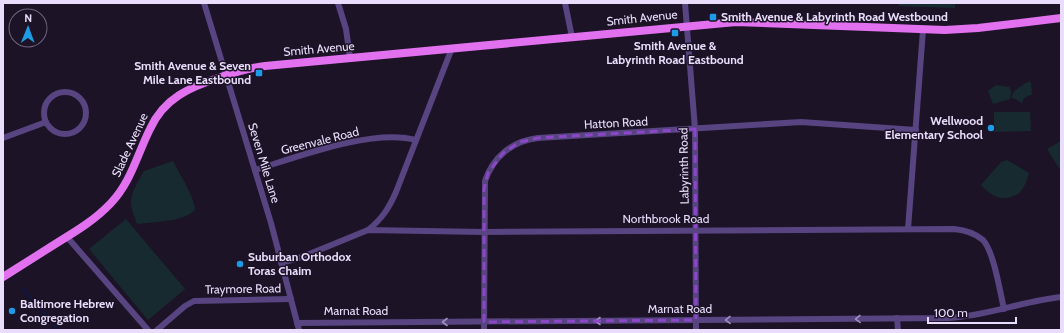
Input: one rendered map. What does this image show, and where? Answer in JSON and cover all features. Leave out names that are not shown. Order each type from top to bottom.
[{"type":"main road","name":"Smith Avenue","points":[[226,75],[254,68],[687,26],[750,22],[923,30],[978,28],[1061,18]]},
{"type":"main road","name":"Slade Avenue","points":[[3,277],[67,237],[101,213],[120,193],[134,169],[150,128],[163,108],[183,91],[226,75]]},
{"type":"street","name":"Seven Mile Lane","points":[[204,3],[255,170],[299,330]]},
{"type":"street","points":[[338,3],[346,29],[350,58]]},
{"type":"street","points":[[565,3],[572,37]]},
{"type":"street","name":"Labyrinth Road","points":[[685,3],[695,129],[696,330]]},
{"type":"street","points":[[908,229],[923,30]]},
{"type":"street","points":[[368,230],[381,219],[396,192],[452,48]]},
{"type":"street","points":[[60,94],[72,94],[77,97],[84,106],[86,112],[85,119],[79,129],[74,132],[61,134],[55,131],[46,122],[46,106],[54,96],[60,94]]},
{"type":"street","points":[[3,138],[46,122]]},
{"type":"street","name":"Hatton Road","points":[[484,330],[484,189],[488,173],[497,159],[512,146],[520,142],[538,138],[811,122],[916,130]]},
{"type":"street","name":"Greenvale Road","points":[[255,170],[352,142],[393,137],[416,140]]},
{"type":"street","name":"Northbrook Road","points":[[281,264],[368,230],[484,232],[908,229],[962,230],[977,236],[983,240],[987,246],[992,258],[1004,309]]},
{"type":"street","points":[[67,237],[148,330]]},
{"type":"street","name":"Marnat Road","points":[[297,323],[966,317],[1046,298],[1061,297]]},
{"type":"street","name":"Traymore Road","points":[[157,330],[185,306],[194,301],[291,299]]},
{"type":"street","points":[[897,318],[898,330]]},
{"type":"highlighted area","points":[[695,129],[696,320],[484,322],[484,189],[488,173],[503,153],[520,142],[538,138]]},
{"type":"shaded area","points":[[899,3],[955,3],[955,8],[899,6]]},
{"type":"shaded area","points":[[1028,82],[1031,82],[1032,95],[1026,97],[1022,103],[1011,97],[1018,88]]},
{"type":"shaded area","points":[[996,85],[1009,87],[1011,91],[1010,99],[993,104],[988,91]]},
{"type":"shaded area","points":[[994,112],[1030,112],[1031,131],[994,132]]},
{"type":"shaded area","points":[[1061,141],[1061,171],[1047,149]]},
{"type":"shaded area","points":[[1007,160],[1029,173],[1027,181],[1019,193],[1011,197],[1002,198],[994,196],[981,185],[1001,162]]},
{"type":"shaded area","points":[[173,161],[190,192],[195,210],[190,214],[176,219],[137,224],[131,207],[131,200],[133,191],[144,171]]},
{"type":"shaded area","points":[[126,219],[185,289],[148,320],[89,249]]},
{"type":"waterway","points":[[22,288],[59,330]]},
{"type":"place","name":"Smith Avenue & Labyrinth Road Westbound","points":[[713,17]]},
{"type":"place","name":"Smith Avenue & Labyrinth Road Eastbound","points":[[675,33]]},
{"type":"place","name":"Smith Avenue & Seven Mile Lane Eastbound","points":[[259,73]]},
{"type":"place","name":"Wellwood Elementary School","points":[[991,128]]},
{"type":"place","name":"Suburban Orthodox Toras Chaim","points":[[240,264]]},
{"type":"place","name":"Baltimore Hebrew Congregation","points":[[12,311]]}]
